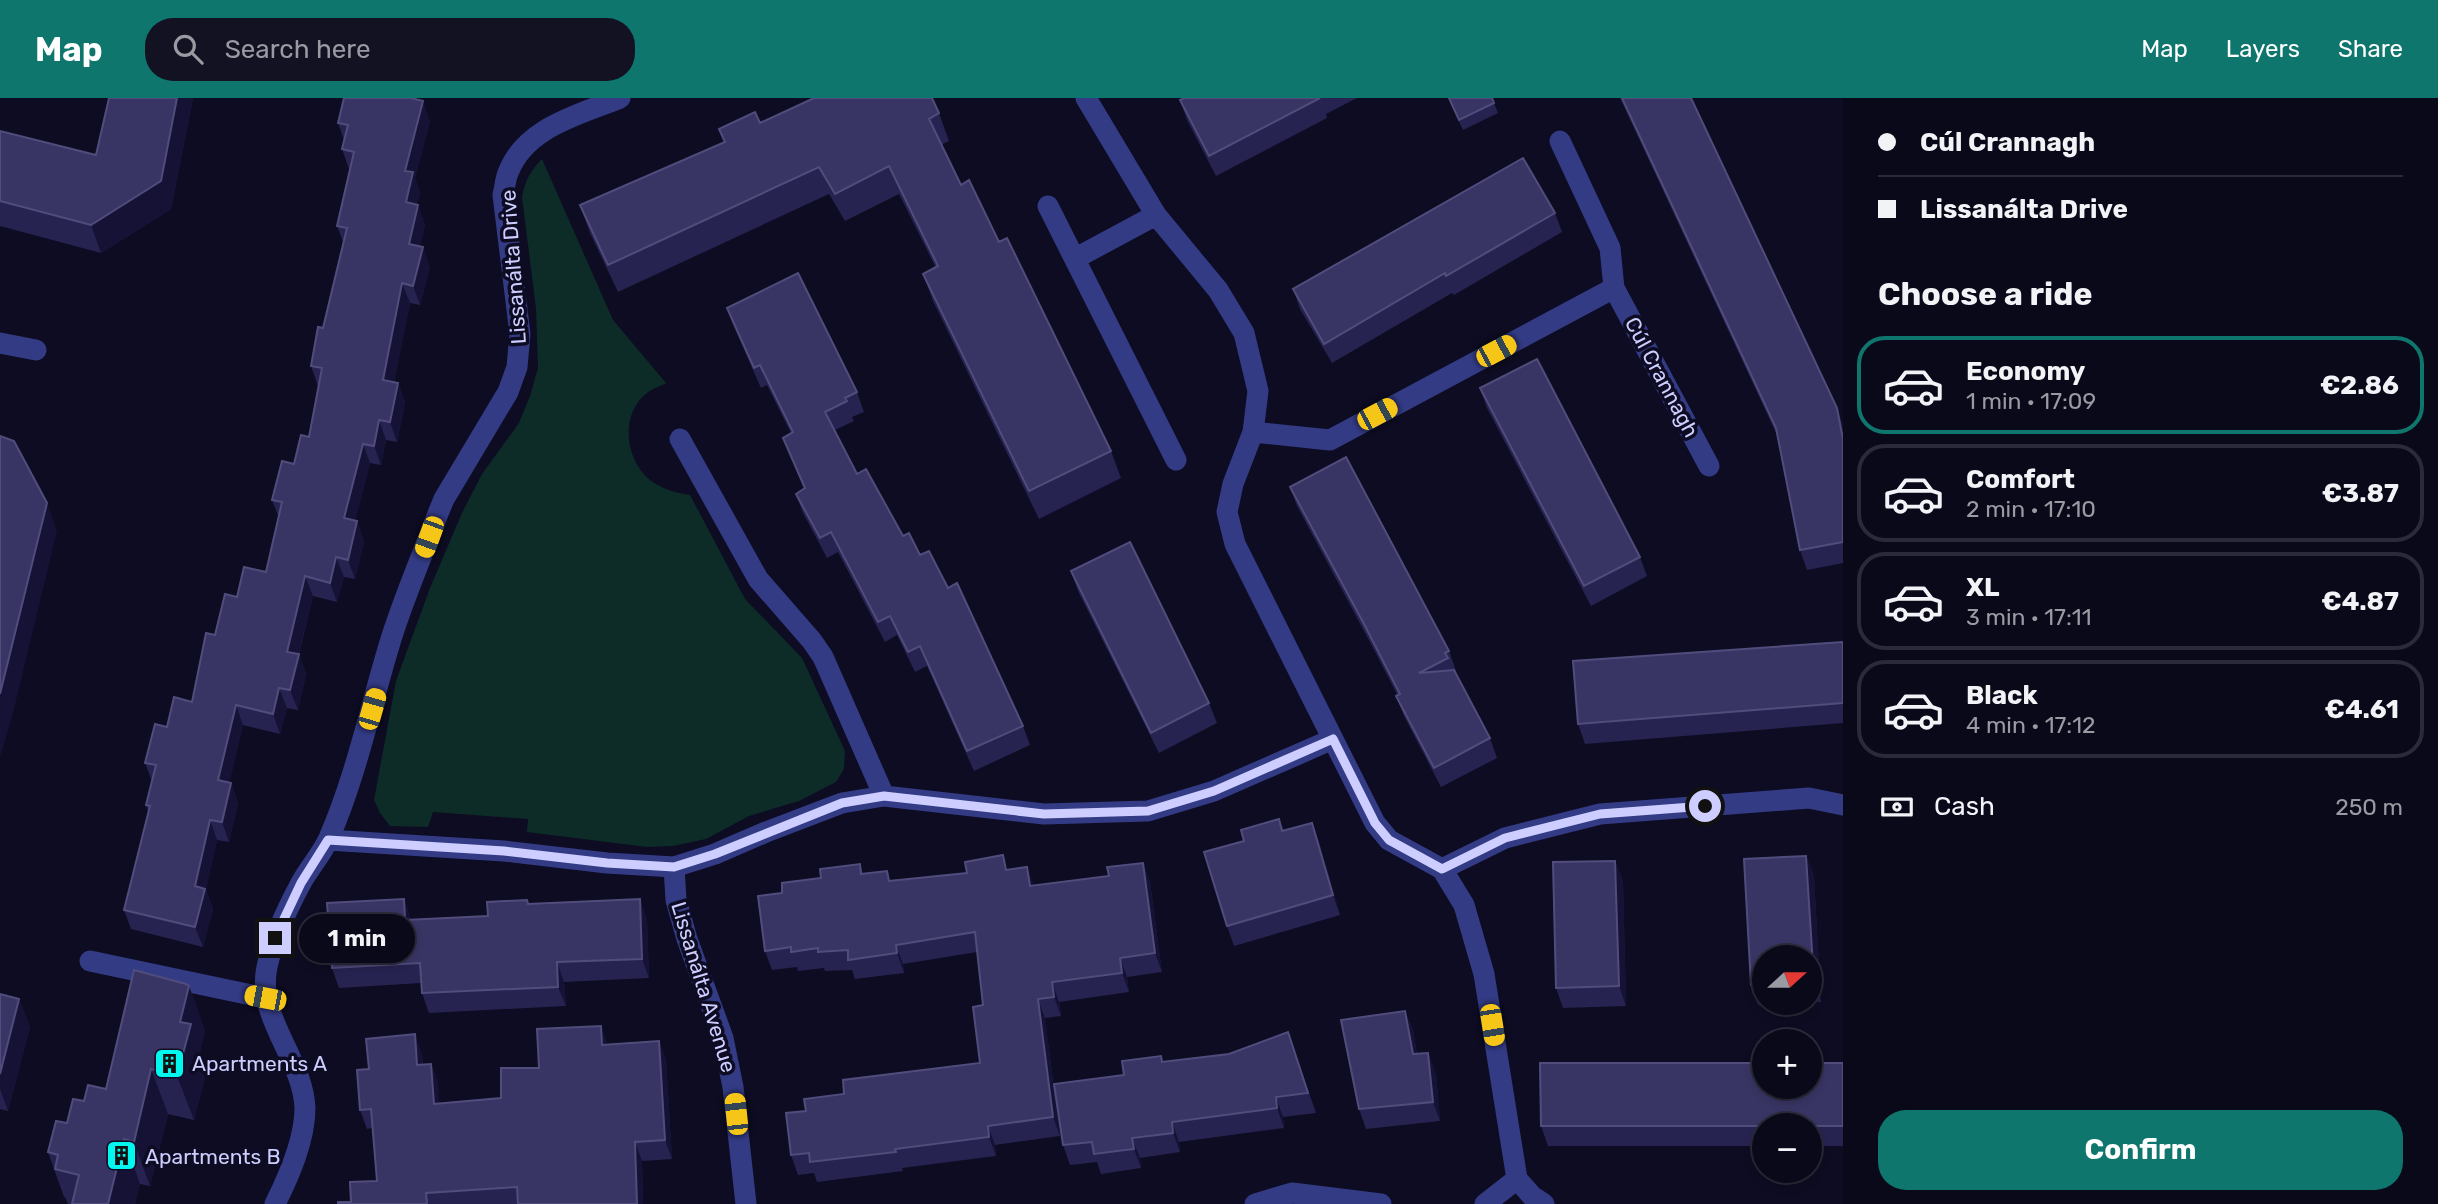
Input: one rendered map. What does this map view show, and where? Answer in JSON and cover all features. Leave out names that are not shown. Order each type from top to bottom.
[{"type":"street","name":"Lissanálta Drive","points":[[275,1204],[299,1143],[305,1108],[298,1075],[278,1034],[265,998],[266,969],[275,938],[301,883],[328,840],[362,744],[393,634],[444,499],[508,392],[515,374],[520,334],[503,195],[508,173],[531,139],[546,129],[620,98]]},
{"type":"street","points":[[1089,99],[1156,215],[1218,290],[1244,333],[1258,391],[1253,432],[1233,484],[1227,512],[1235,544],[1375,823],[1389,840],[1442,869],[1464,905],[1484,974],[1517,1179],[1532,1196],[1544,1204]]},
{"type":"street","name":"Cúl Crannagh","points":[[1560,141],[1609,248],[1614,288],[1709,466]]},
{"type":"street","points":[[1048,206],[1176,460]]},
{"type":"street","points":[[1076,258],[1156,215]]},
{"type":"street","points":[[1253,432],[1330,440],[1614,288]]},
{"type":"street","points":[[0,343],[36,350]]},
{"type":"street","points":[[680,439],[758,579],[823,657],[884,796]]},
{"type":"street","points":[[328,840],[504,851],[607,863],[674,867],[715,854],[842,803],[884,796],[1044,814],[1148,811],[1214,791],[1333,739]]},
{"type":"street","points":[[1442,869],[1505,838],[1600,814],[1809,798],[1843,805]]},
{"type":"street","name":"Lissanálta Avenue","points":[[674,867],[676,900],[683,926],[723,1038],[733,1087],[746,1204]]},
{"type":"street","points":[[90,961],[265,998]]},
{"type":"street","points":[[1485,1204],[1517,1179]]},
{"type":"street","points":[[1255,1204],[1292,1193],[1381,1204]]},
{"type":"green space","points":[[542,159],[613,320],[666,383],[647,393],[639,401],[630,420],[629,442],[636,463],[647,477],[658,485],[670,491],[690,495],[745,599],[802,658],[845,751],[844,769],[836,782],[799,801],[749,816],[706,839],[673,846],[647,847],[527,832],[528,819],[433,812],[428,827],[390,826],[374,800],[396,681],[430,588],[482,474],[519,423],[538,368],[536,308],[522,197],[529,176]]},
{"type":"building","points":[[109,98],[177,98],[161,181],[91,225],[0,201],[0,131],[96,155]]},
{"type":"building","points":[[344,98],[411,98],[423,101],[405,171],[413,172],[406,202],[418,205],[409,244],[423,247],[413,286],[402,283],[383,380],[398,383],[390,422],[379,420],[374,446],[363,444],[344,518],[357,521],[348,560],[336,557],[330,583],[305,576],[287,652],[299,654],[290,690],[279,688],[273,714],[236,705],[218,780],[231,783],[222,822],[210,820],[195,886],[205,889],[195,927],[124,910],[150,806],[146,805],[156,765],[145,763],[155,724],[167,727],[174,697],[192,702],[206,633],[215,635],[225,594],[237,597],[244,567],[266,572],[282,502],[272,500],[282,461],[294,464],[301,435],[309,437],[322,368],[311,366],[318,327],[323,328],[347,228],[337,226],[354,152],[342,149],[348,125],[338,123]]},
{"type":"building","points":[[814,98],[932,98],[939,113],[929,119],[961,185],[969,180],[999,242],[1007,238],[1111,451],[1029,491],[923,274],[938,266],[889,166],[835,194],[819,167],[608,265],[580,205],[725,142],[719,129],[755,112],[760,123]]},
{"type":"building","points":[[1320,98],[1209,156],[1180,100]]},
{"type":"building","points":[[1449,98],[1492,98],[1494,103],[1459,120]]},
{"type":"building","points":[[1622,98],[1691,98],[1837,408],[1843,439],[1843,542],[1800,550],[1776,428]]},
{"type":"building","points":[[1523,158],[1555,213],[1324,344],[1293,289]]},
{"type":"building","points":[[798,273],[857,392],[845,398],[847,401],[825,412],[857,474],[866,469],[903,536],[909,533],[920,555],[929,551],[948,588],[957,583],[1023,726],[967,751],[920,646],[908,652],[890,616],[878,622],[831,532],[820,538],[796,494],[805,488],[783,438],[793,432],[760,365],[754,368],[727,308]]},
{"type":"building","points":[[1537,359],[1640,557],[1584,586],[1480,388]]},
{"type":"building","points":[[0,436],[14,441],[47,503],[0,694]]},
{"type":"building","points":[[1346,457],[1449,651],[1445,653],[1448,658],[1419,673],[1454,670],[1490,738],[1434,768],[1396,696],[1400,694],[1290,487]]},
{"type":"building","points":[[1130,542],[1209,703],[1151,733],[1071,571]]},
{"type":"building","points":[[1843,642],[1843,703],[1578,724],[1573,661]]},
{"type":"building","points":[[1279,819],[1282,831],[1312,823],[1333,895],[1227,926],[1204,852],[1244,841],[1241,830]]},
{"type":"building","points":[[1003,855],[1006,870],[1027,867],[1030,886],[1109,876],[1107,867],[1143,863],[1155,953],[1120,958],[1122,973],[1052,982],[1054,997],[1038,999],[1053,1117],[988,1126],[989,1137],[895,1149],[896,1152],[810,1162],[809,1153],[791,1155],[786,1113],[806,1111],[804,1099],[844,1094],[843,1080],[980,1063],[973,1007],[983,1005],[975,932],[896,945],[897,953],[848,960],[848,950],[818,952],[818,948],[791,952],[791,947],[765,951],[758,896],[782,893],[782,883],[821,878],[820,869],[860,864],[861,874],[887,871],[889,881],[967,873],[965,862]]},
{"type":"building","points":[[1806,856],[1812,945],[1752,945],[1752,985],[1751,985],[1744,859]]},
{"type":"building","points":[[1615,861],[1619,986],[1556,988],[1553,862]]},
{"type":"building","points":[[404,899],[405,920],[488,916],[487,902],[527,900],[528,904],[640,899],[642,959],[557,962],[558,987],[422,993],[420,963],[332,968],[327,903]]},
{"type":"building","points":[[134,970],[189,986],[180,1022],[191,1024],[177,1076],[151,1069],[134,1142],[124,1139],[108,1204],[72,1204],[79,1175],[55,1169],[58,1155],[48,1152],[56,1121],[67,1123],[73,1099],[84,1101],[88,1085],[106,1089]]},
{"type":"building","points":[[0,994],[19,999],[0,1074]]},
{"type":"building","points":[[1405,1011],[1413,1054],[1428,1053],[1433,1102],[1359,1109],[1341,1020]]},
{"type":"building","points":[[601,1026],[602,1045],[659,1041],[665,1140],[635,1142],[637,1204],[518,1204],[517,1187],[426,1193],[427,1204],[338,1204],[351,1202],[350,1182],[377,1181],[371,1109],[360,1110],[357,1070],[369,1069],[366,1039],[415,1034],[417,1065],[431,1064],[434,1104],[501,1098],[501,1068],[539,1068],[537,1029]]},
{"type":"building","points":[[1288,1032],[1308,1093],[1276,1097],[1277,1108],[1172,1122],[1173,1133],[1132,1138],[1134,1149],[1094,1154],[1092,1142],[1063,1145],[1054,1084],[1124,1075],[1122,1061],[1161,1056],[1162,1062],[1229,1054]]},
{"type":"building","points":[[1540,1063],[1752,1063],[1752,1099],[1822,1099],[1822,1063],[1843,1063],[1843,1126],[1822,1126],[1822,1113],[1752,1113],[1752,1126],[1541,1126]]},
{"type":"place","name":"Apartments A","points":[[169,1063]]},
{"type":"place","name":"Apartments B","points":[[122,1156]]},
{"type":"route","points":[[275,938],[301,883],[328,840],[504,851],[607,863],[674,867],[715,854],[842,803],[884,796],[1044,814],[1148,811],[1214,791],[1333,739],[1375,823],[1389,840],[1442,869],[1505,838],[1600,814],[1705,806]]}]
